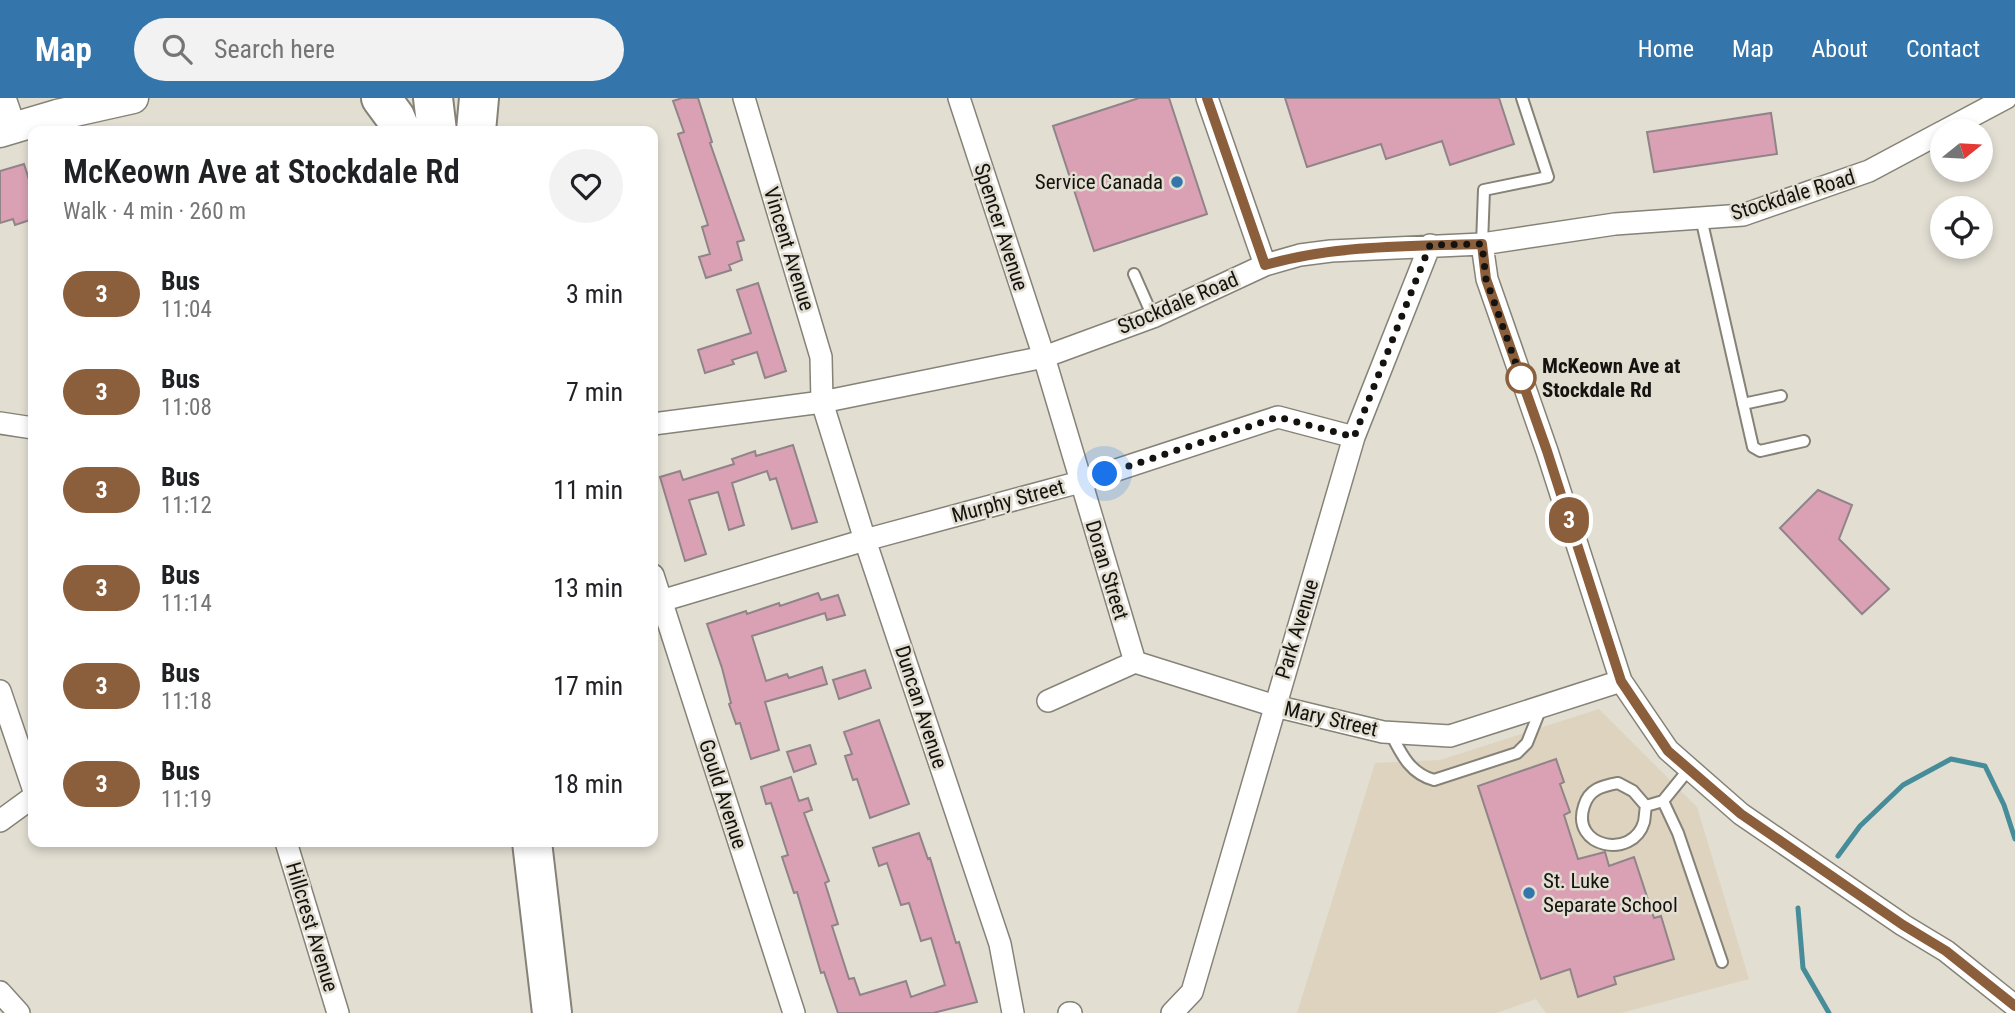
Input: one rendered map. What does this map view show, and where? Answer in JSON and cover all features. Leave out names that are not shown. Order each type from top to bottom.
[{"type":"highway","points":[[381,98],[399,126]]},
{"type":"highway","points":[[433,98],[436,126]]},
{"type":"highway","points":[[448,98],[451,126]]},
{"type":"highway","points":[[476,126],[479,98]]},
{"type":"highway","points":[[533,847],[552,1013]]},
{"type":"main road","points":[[59,123],[97,98]]},
{"type":"main road","points":[[37,126],[59,123],[134,98]]},
{"type":"main road","points":[[8,130],[28,127]]},
{"type":"street","points":[[5,98],[8,130]]},
{"type":"street","name":"Vincent Avenue","points":[[744,98],[821,357],[822,402]]},
{"type":"street","name":"Spencer Avenue","points":[[959,98],[1044,357]]},
{"type":"street","points":[[1208,98],[1265,265]]},
{"type":"street","name":"Stockdale Road","points":[[1967,119],[2006,98]]},
{"type":"street","name":"Stockdale Road","points":[[658,423],[822,402],[1044,357],[1153,317],[1265,265],[1300,255],[1430,245],[1482,244],[1615,225],[1743,215],[1869,171],[1930,139]]},
{"type":"street","points":[[1482,244],[1486,279],[1547,451],[1621,681],[1668,751],[1741,814],[1903,925],[1946,951],[2015,1006]]},
{"type":"street","name":"Park Avenue","points":[[1172,1013],[1192,992],[1354,437],[1430,245]]},
{"type":"street","name":"Doran Street","points":[[1044,357],[1135,662]]},
{"type":"street","name":"Duncan Avenue","points":[[822,402],[865,540],[1000,944],[1013,1013]]},
{"type":"street","name":"Murphy Street","points":[[661,601],[865,540],[1080,482],[1278,417],[1354,437]]},
{"type":"street","points":[[0,423],[28,427]]},
{"type":"street","name":"Gould Avenue","points":[[658,591],[794,1013]]},
{"type":"street","points":[[1048,701],[1135,662]]},
{"type":"street","name":"Mary Street","points":[[1135,662],[1275,706],[1390,732],[1450,736],[1621,681]]},
{"type":"street","points":[[0,691],[28,773]]},
{"type":"street","points":[[0,821],[28,801]]},
{"type":"street","name":"Hillcrest Avenue","points":[[288,847],[338,1013]]},
{"type":"street","points":[[0,992],[19,1013]]},
{"type":"lane","points":[[1482,244],[1484,190],[1548,177],[1522,98]]},
{"type":"lane","points":[[1701,218],[1753,447],[1760,451],[1804,441]]},
{"type":"lane","points":[[1134,274],[1153,317]]},
{"type":"lane","points":[[1743,404],[1781,396]]},
{"type":"lane","points":[[1390,732],[1408,765],[1422,776],[1434,779],[1517,753],[1527,743],[1541,707]]},
{"type":"lane","points":[[1646,806],[1663,801],[1689,769]]},
{"type":"lane","points":[[1618,783],[1633,791],[1646,806],[1643,824],[1636,836],[1623,844],[1612,846],[1595,842],[1584,829],[1581,814],[1586,797],[1600,786],[1618,783]]},
{"type":"lane","points":[[1663,801],[1678,833],[1722,962]]},
{"type":"shaded area","name":"St. Luke Separate School","points":[[1599,709],[1697,807],[1749,979],[1621,1013],[1546,1013],[1536,999],[1496,1013],[1297,1013],[1375,763],[1440,760]]},
{"type":"building","points":[[698,98],[712,142],[710,143],[744,240],[737,242],[742,260],[729,265],[731,270],[706,278],[699,257],[710,254],[702,227],[708,225],[678,134],[684,132],[673,101]]},
{"type":"building","points":[[1139,98],[1169,98],[1207,214],[1094,251],[1053,126]]},
{"type":"building","points":[[1285,98],[1499,98],[1514,144],[1450,165],[1442,141],[1386,159],[1381,144],[1307,167]]},
{"type":"building","points":[[1771,113],[1777,154],[1654,172],[1647,132]]},
{"type":"building","points":[[24,164],[28,176],[28,221],[15,225],[13,219],[0,223],[0,171]]},
{"type":"building","points":[[758,283],[786,371],[765,378],[757,352],[732,360],[734,364],[705,373],[698,350],[751,333],[737,290]]},
{"type":"building","points":[[793,445],[817,522],[792,529],[776,478],[770,480],[767,471],[732,483],[744,525],[729,530],[718,492],[689,500],[706,554],[685,561],[660,477],[680,471],[683,480],[734,464],[732,459],[755,451],[756,456]]},
{"type":"building","points":[[1818,490],[1852,505],[1839,539],[1889,589],[1862,614],[1780,528]]},
{"type":"building","points":[[818,593],[821,600],[838,595],[845,615],[827,620],[825,613],[752,636],[766,681],[787,674],[789,678],[822,667],[827,684],[765,702],[779,750],[751,759],[740,723],[736,724],[729,704],[731,703],[722,668],[707,624],[746,611],[747,614],[779,603],[780,606]]},
{"type":"building","points":[[865,670],[871,688],[839,699],[833,680]]},
{"type":"building","points":[[879,720],[909,804],[870,818],[857,779],[853,780],[845,756],[852,754],[844,732]]},
{"type":"building","points":[[810,745],[816,764],[794,772],[787,752]]},
{"type":"building","points":[[1556,759],[1564,782],[1560,784],[1570,812],[1564,815],[1578,859],[1605,852],[1609,866],[1634,857],[1654,918],[1661,916],[1674,959],[1614,977],[1616,984],[1578,997],[1570,969],[1541,979],[1478,786]]},
{"type":"building","points":[[791,777],[799,801],[808,798],[812,810],[804,813],[829,881],[825,883],[838,924],[832,926],[849,979],[854,978],[860,995],[906,981],[911,997],[945,985],[931,938],[921,941],[909,903],[901,905],[887,863],[879,866],[873,848],[919,833],[928,859],[930,858],[956,943],[959,942],[977,1002],[933,1013],[838,1013],[824,972],[821,973],[797,892],[794,893],[782,857],[788,855],[771,803],[766,804],[761,787]]},
{"type":"waterway","points":[[1838,856],[1860,826],[1903,785],[1951,759],[1985,766],[2004,805],[2015,839]]},
{"type":"waterway","points":[[1798,908],[1803,968],[1829,1013]]},
{"type":"bus line","name":"3","points":[[1207,98],[1265,265],[1300,255],[1331,251],[1482,244],[1486,279],[1547,451],[1621,681],[1668,751],[1741,814],[1903,925],[1946,951],[2015,1006]]},
{"type":"place","name":"Service Canada","points":[[1177,182]]},
{"type":"place","name":"McKeown Ave at Stockdale Rd","points":[[1521,378]]},
{"type":"place","name":"St. Luke Separate School","points":[[1529,893]]},
{"type":"route","points":[[1105,474],[1278,417],[1354,437],[1430,245],[1482,244],[1486,279],[1521,378]]}]
